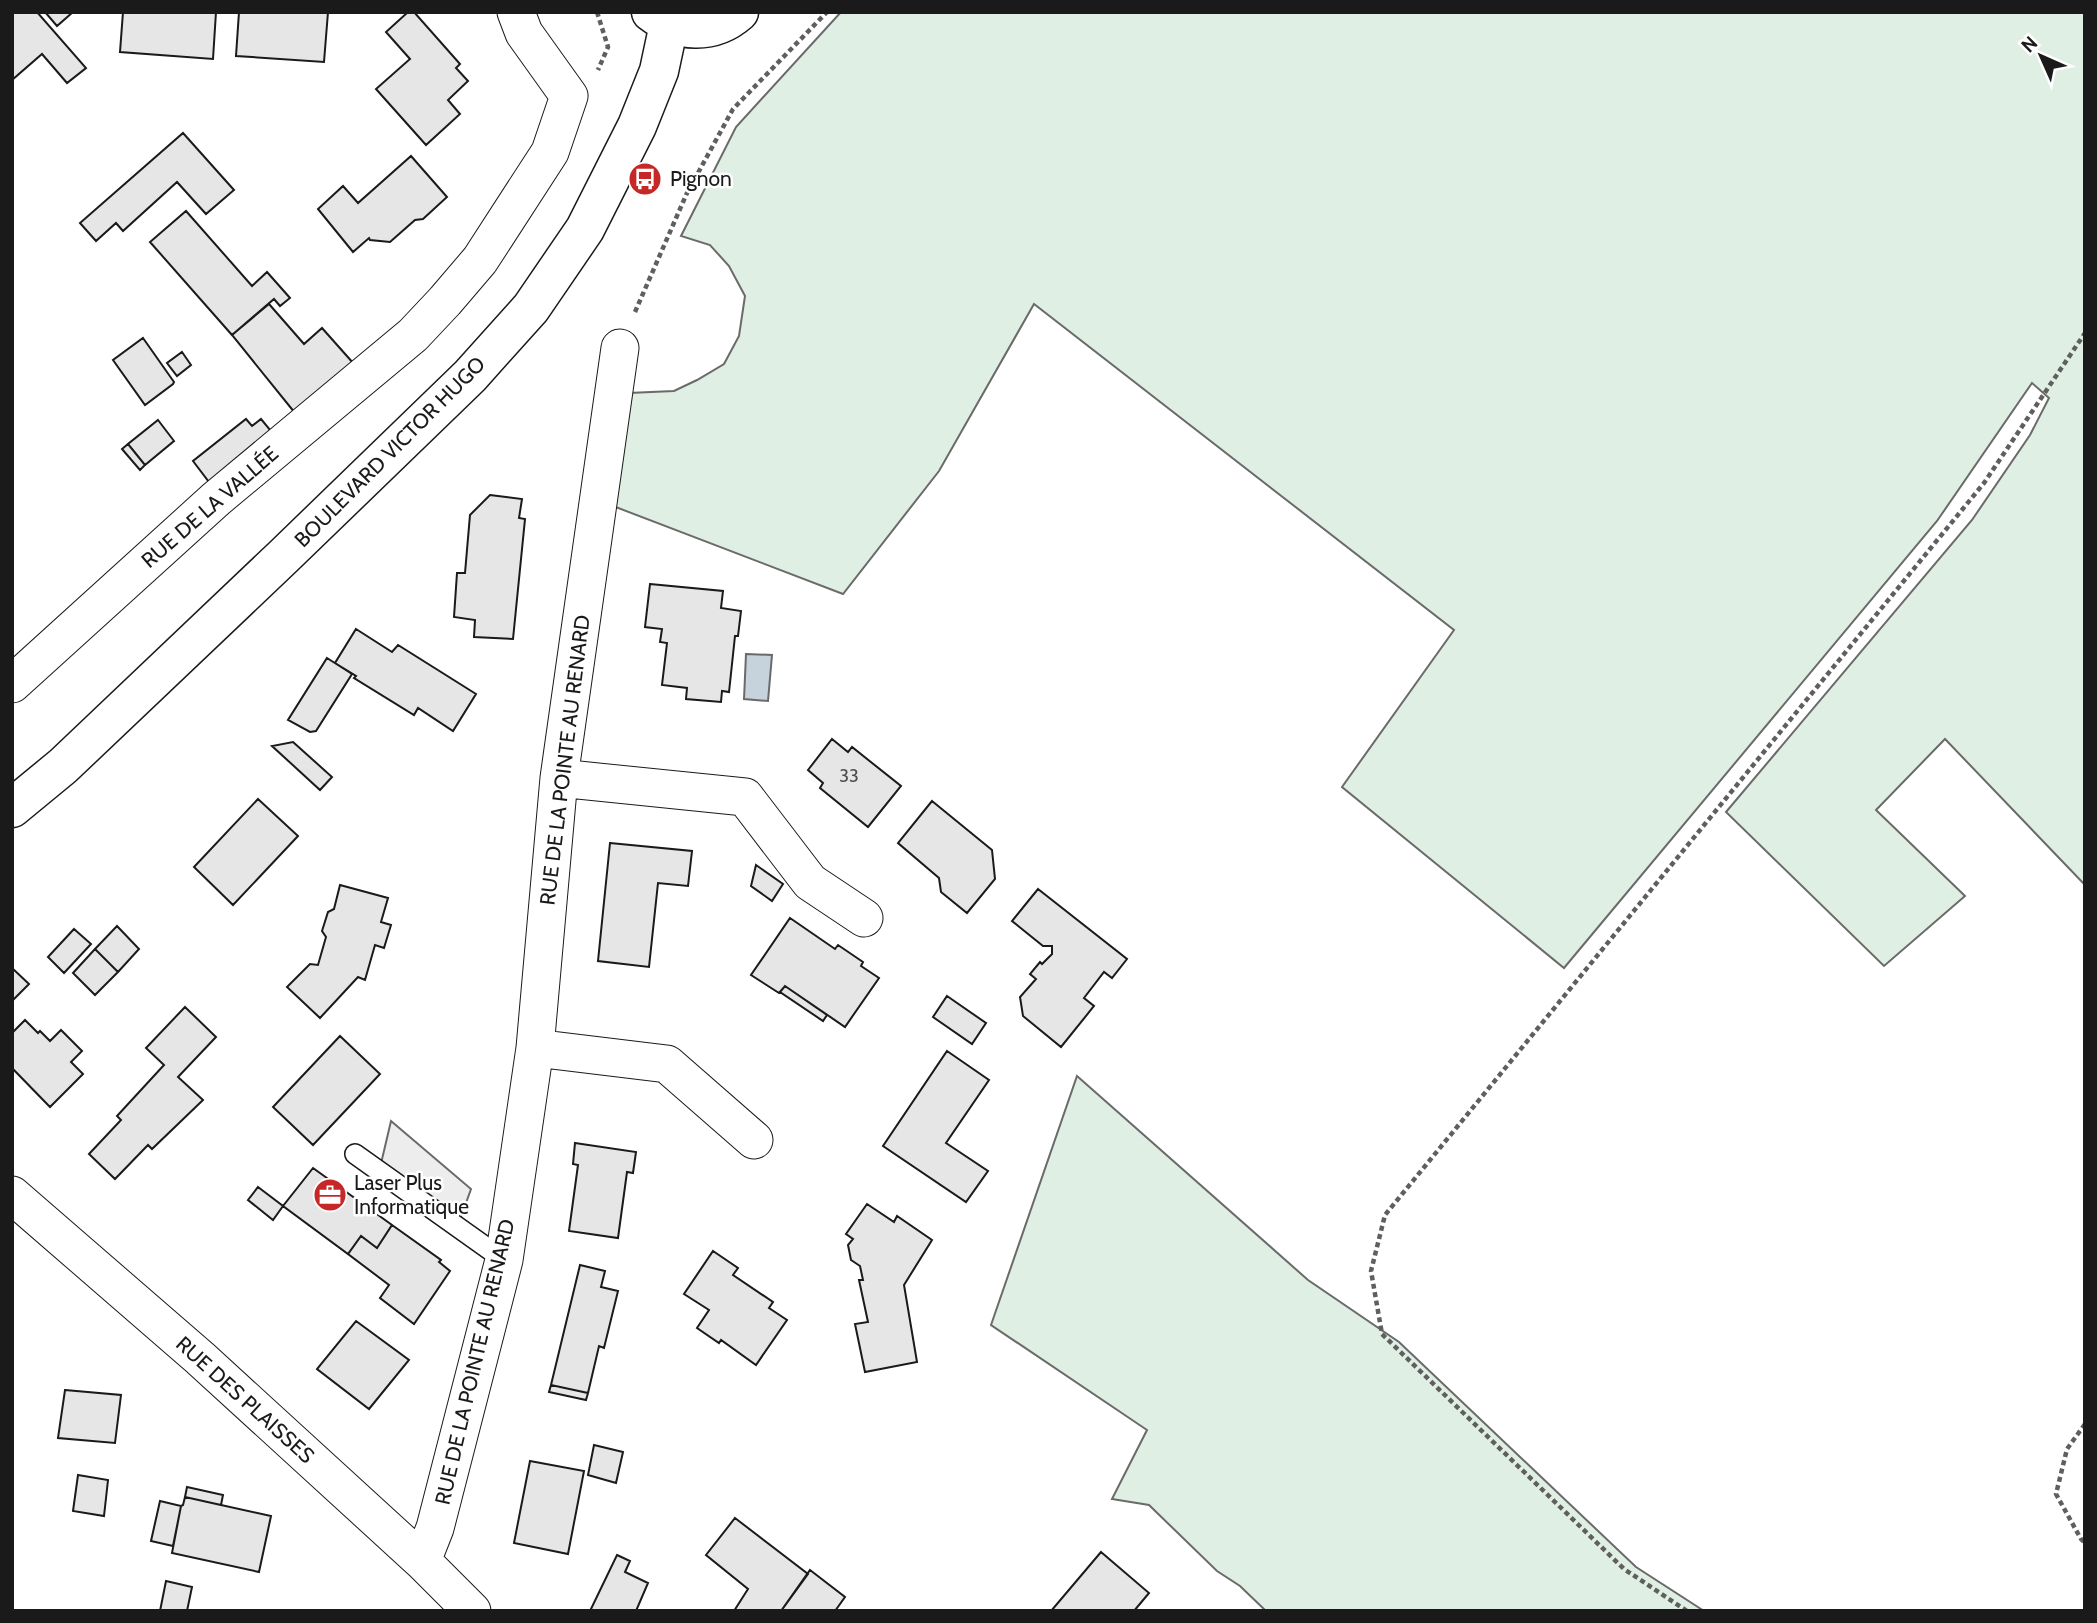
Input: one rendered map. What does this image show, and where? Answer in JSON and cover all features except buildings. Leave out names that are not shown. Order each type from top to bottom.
[{"type":"main road","points":[[660,18],[690,29],[712,28],[732,19],[739,12]]},
{"type":"main road","name":"BOULEVARD VICTOR HUGO","points":[[12,808],[63,766],[304,537],[470,376],[531,307],[585,229],[637,126],[659,71],[660,18]]},
{"type":"street","points":[[516,12],[524,33],[569,96]]},
{"type":"street","name":"RUE DE LA VALLÉE","points":[[12,684],[216,499],[413,335],[480,260],[550,152],[569,96]]},
{"type":"street","name":"RUE DE LA POINTE AU RENARD","points":[[422,1561],[435,1528],[504,1260],[535,1048],[559,778],[620,348]]},
{"type":"street","points":[[559,778],[745,797],[810,882],[864,918]]},
{"type":"street","points":[[535,1048],[667,1063],[754,1140]]},
{"type":"street","name":"RUE DES PLAISSES","points":[[12,1195],[200,1358],[422,1561],[472,1611]]},
{"type":"lane","points":[[355,1154],[504,1260]]},
{"type":"path","points":[[569,96],[594,80],[608,47],[597,12]]},
{"type":"path","points":[[620,348],[687,193],[733,109],[827,12]]},
{"type":"path","points":[[1687,1611],[1624,1569],[1382,1334],[1371,1271],[1385,1215],[1984,483],[2085,333]]},
{"type":"path","points":[[2085,1424],[2067,1449],[2056,1494],[2085,1543]]},
{"type":"green space","points":[[841,12],[2085,12],[2085,885],[1945,739],[1876,810],[1965,896],[1884,966],[1726,812],[1972,520],[2030,435],[2049,398],[2032,383],[1937,521],[1564,968],[1342,787],[1454,630],[1034,304],[939,471],[843,594],[613,506],[629,393],[674,391],[697,380],[724,364],[739,336],[745,296],[729,266],[710,245],[681,236],[736,127]]},
{"type":"green space","points":[[1077,1076],[1308,1280],[1399,1342],[1636,1567],[1704,1611],[1266,1611],[1240,1586],[1217,1571],[1149,1505],[1112,1499],[1147,1430],[991,1325]]},
{"type":"shaded area","points":[[746,654],[772,655],[768,701],[744,699]]},
{"type":"shaded area","points":[[391,1121],[471,1189],[457,1228],[379,1172]]},
{"type":"place","name":"Pignon","points":[[645,179]]},
{"type":"place","name":"Laser Plus Informatique","points":[[330,1195]]}]
